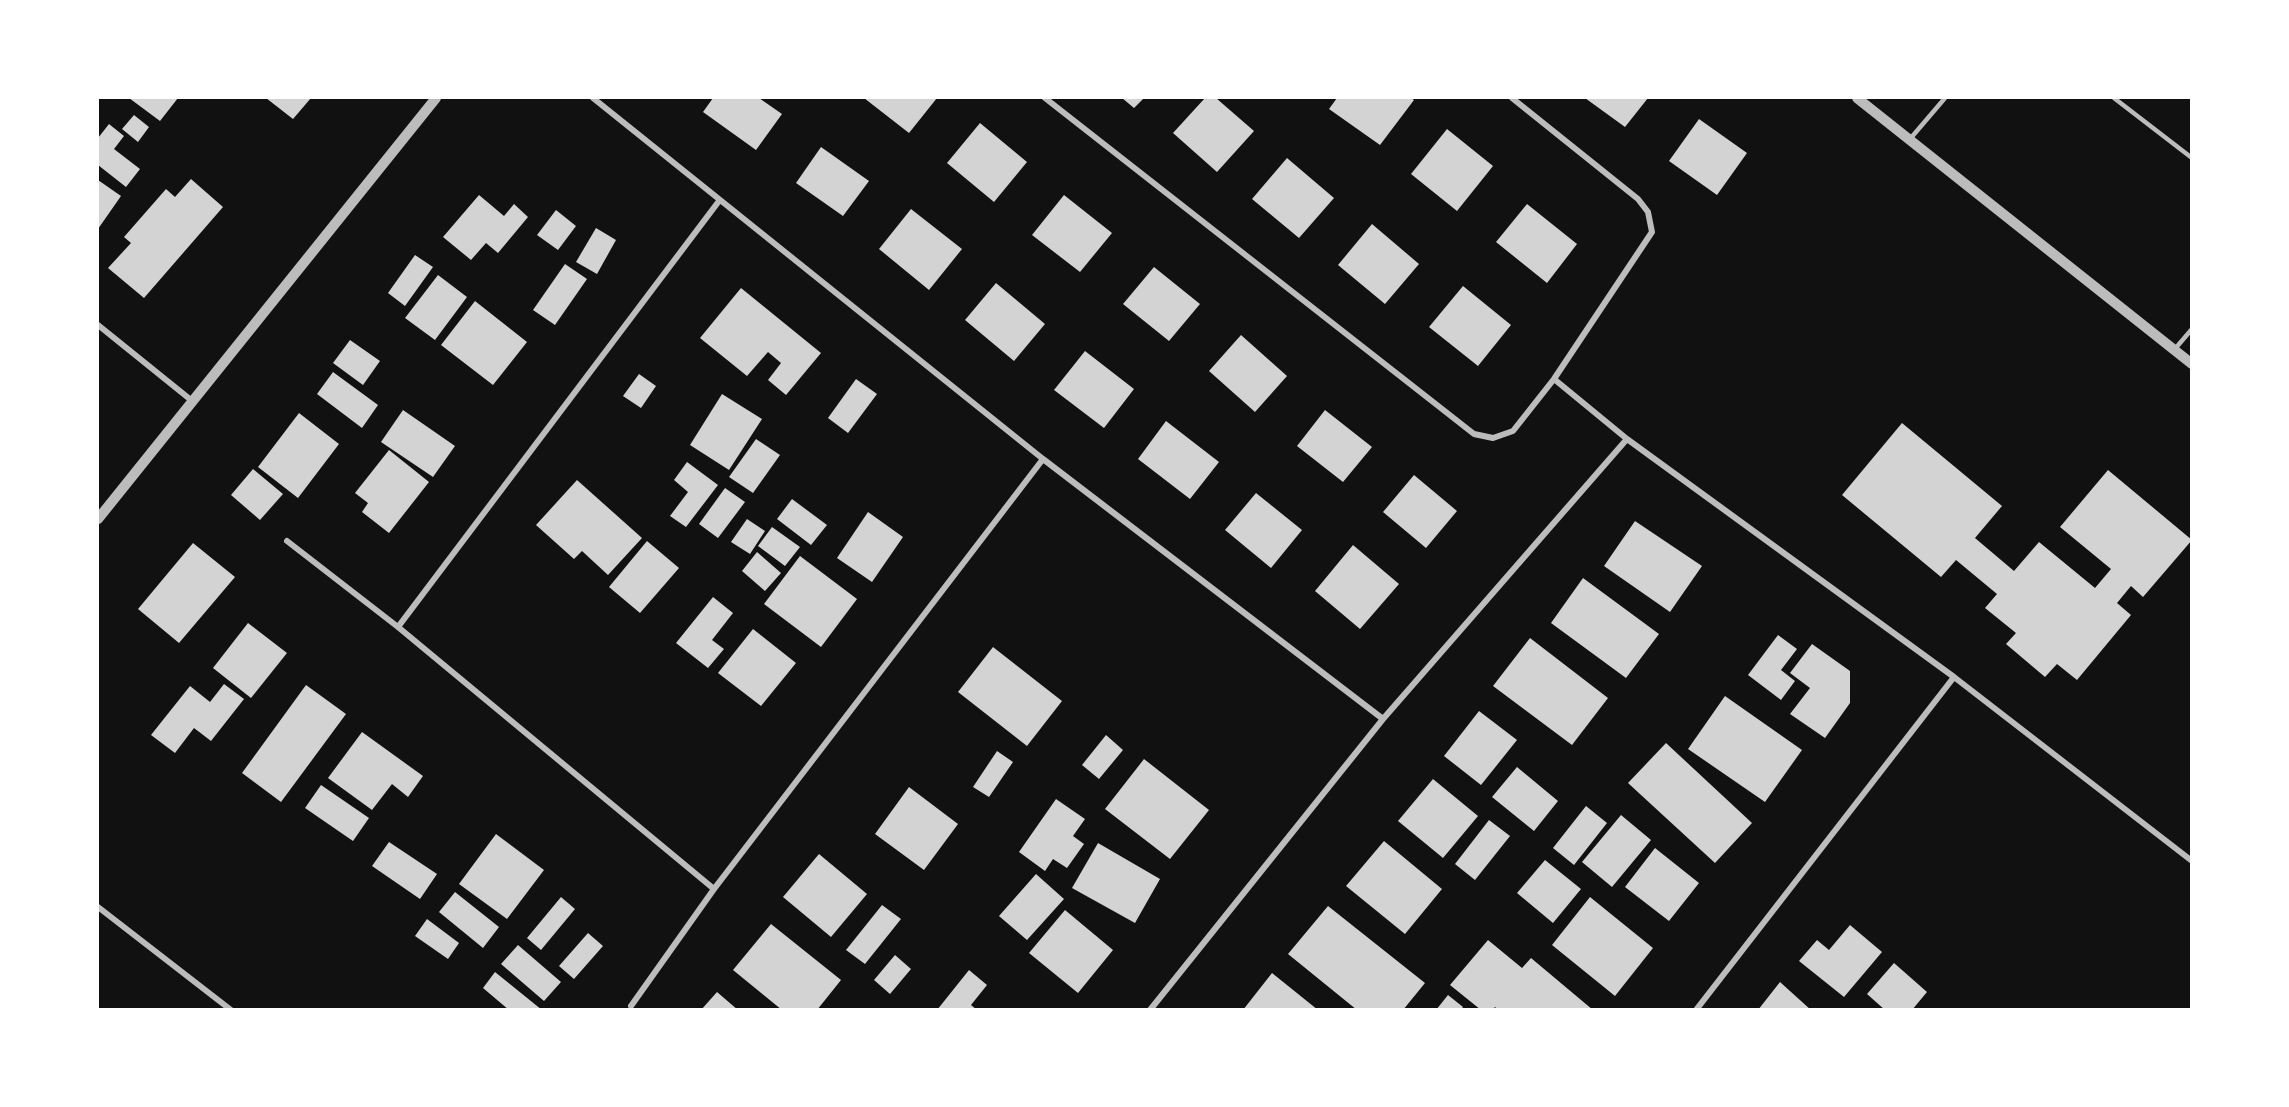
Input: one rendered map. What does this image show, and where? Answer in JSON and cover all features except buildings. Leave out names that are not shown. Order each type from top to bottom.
[{"type":"street","points":[[98,519],[191,400],[436,98]]},
{"type":"street","points":[[593,98],[1043,459],[1383,719]]},
{"type":"street","points":[[1045,98],[1474,434],[1493,438],[1513,431],[1554,379],[1652,232],[1648,212],[1638,199],[1512,98]]},
{"type":"street","points":[[1857,98],[2192,364]]},
{"type":"street","points":[[398,627],[719,201]]},
{"type":"street","points":[[98,325],[191,400]]},
{"type":"street","points":[[1554,379],[1628,440],[1954,676],[2192,861]]},
{"type":"street","points":[[1150,1010],[1383,719],[1628,440]]},
{"type":"street","points":[[631,1006],[714,889],[1043,459]]},
{"type":"street","points":[[287,541],[398,627],[714,889]]},
{"type":"street","points":[[1696,1010],[1954,676]]},
{"type":"street","points":[[98,907],[231,1010]]},
{"type":"lane","points":[[1909,139],[1945,98]]},
{"type":"lane","points":[[2114,98],[2192,158]]},
{"type":"lane","points":[[2174,350],[2192,329]]}]
